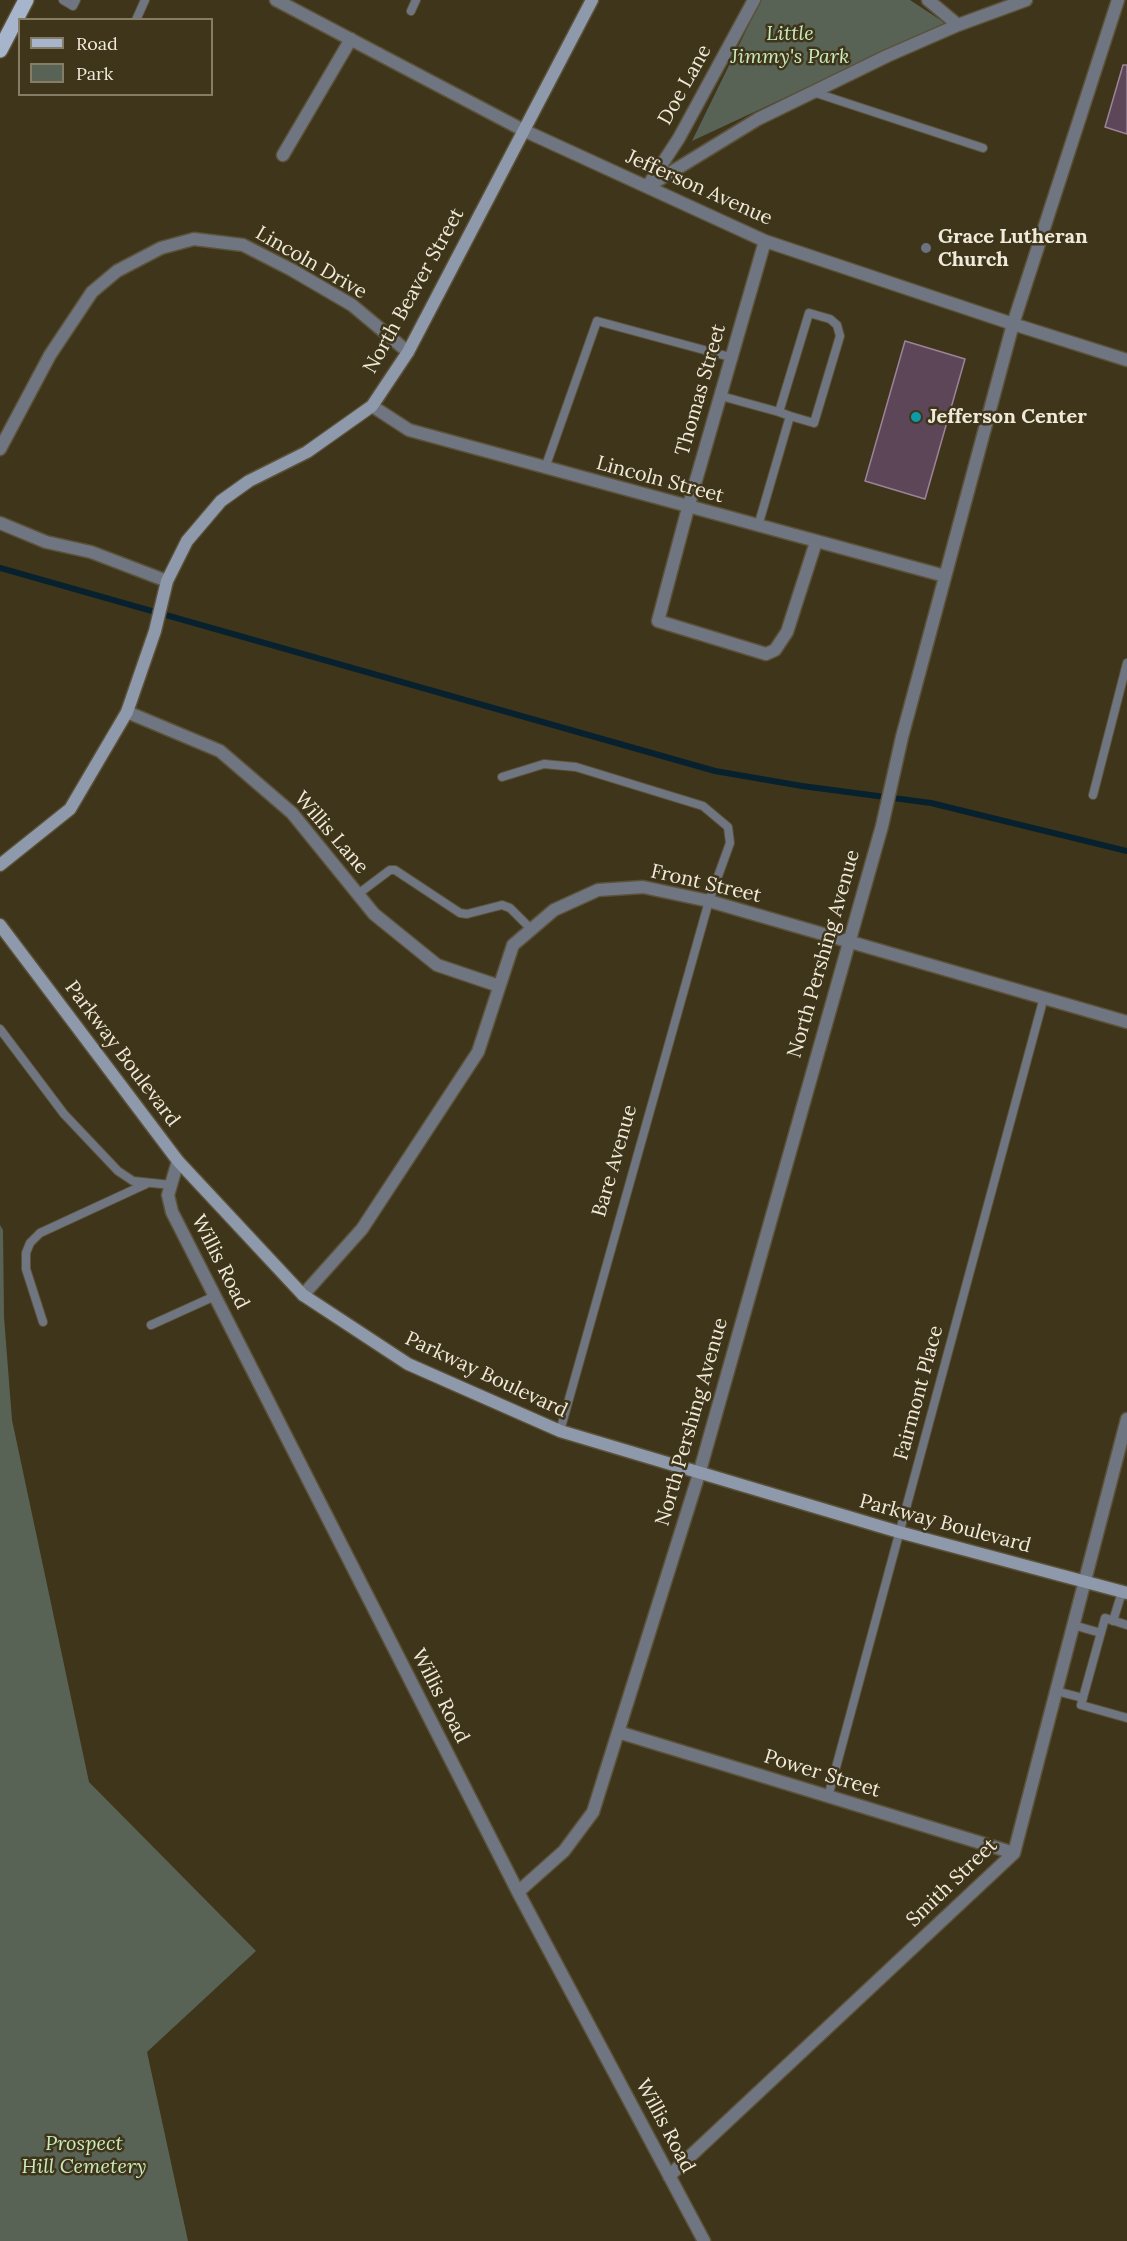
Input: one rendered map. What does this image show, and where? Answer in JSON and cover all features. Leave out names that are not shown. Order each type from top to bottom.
[{"type":"main road","points":[[0,50],[26,0]]},
{"type":"street","name":"North Beaver Street","points":[[0,865],[70,808],[127,712],[155,631],[167,581],[187,541],[221,501],[249,481],[307,452],[372,406],[408,352],[592,0]]},
{"type":"street","name":"Doe Lane","points":[[647,187],[679,138],[754,0]]},
{"type":"street","points":[[928,0],[958,25]]},
{"type":"street","points":[[647,187],[758,118],[958,25],[1026,0]]},
{"type":"street","name":"North Pershing Avenue","points":[[518,1892],[564,1851],[593,1812],[699,1474],[847,942],[882,826],[902,737],[1013,324],[1118,0]]},
{"type":"street","name":"Jefferson Avenue","points":[[283,1],[523,130],[765,241],[1127,360]]},
{"type":"street","points":[[283,155],[351,39]]},
{"type":"street","name":"Lincoln Drive","points":[[0,449],[50,355],[92,292],[117,271],[134,262],[161,248],[194,239],[243,245],[292,270],[352,305],[408,352]]},
{"type":"street","name":"Thomas Street","points":[[765,241],[730,357],[658,621],[766,654],[775,650],[787,632],[816,542]]},
{"type":"street","name":"Lincoln Street","points":[[372,406],[409,430],[688,508],[945,576]]},
{"type":"street","points":[[0,523],[45,542],[91,552],[167,581]]},
{"type":"street","name":"Willis Lane","points":[[127,712],[220,751],[292,813],[374,914],[437,965],[499,986]]},
{"type":"street","name":"Front Street","points":[[303,1295],[362,1229],[478,1053],[513,945],[554,910],[598,890],[644,887],[709,901],[1127,1022]]},
{"type":"street","name":"Parkway Boulevard","points":[[0,925],[178,1161],[303,1295],[408,1364],[560,1431],[898,1532],[1124,1593]]},
{"type":"street","name":"Willis Road","points":[[178,1161],[168,1195],[172,1212],[518,1892],[704,2241]]},
{"type":"street","name":"Smith Street","points":[[669,2176],[1014,1853],[1127,1419]]},
{"type":"street","name":"Power Street","points":[[618,1732],[1014,1853]]},
{"type":"lane","points":[[63,0],[74,6],[76,0]]},
{"type":"lane","points":[[137,18],[146,0]]},
{"type":"lane","points":[[411,11],[417,0]]},
{"type":"lane","points":[[813,92],[983,148]]},
{"type":"lane","points":[[721,396],[814,423],[840,336],[837,324],[830,319],[809,313],[779,412]]},
{"type":"lane","points":[[545,468],[597,321],[730,357]]},
{"type":"lane","points":[[758,526],[790,416]]},
{"type":"lane","points":[[1093,795],[1127,663]]},
{"type":"lane","name":"Bare Avenue","points":[[502,777],[544,764],[576,767],[703,806],[728,827],[730,843],[709,901],[560,1431]]},
{"type":"lane","points":[[358,894],[390,870],[395,870],[460,913],[467,914],[502,904],[510,908],[531,929]]},
{"type":"lane","name":"Fairmont Place","points":[[828,1797],[1044,998]]},
{"type":"lane","points":[[0,1029],[64,1114],[118,1171],[133,1181],[171,1185]]},
{"type":"lane","points":[[43,1322],[26,1269],[26,1253],[30,1243],[40,1233],[147,1183]]},
{"type":"lane","points":[[151,1325],[215,1296]]},
{"type":"lane","points":[[1113,1621],[1124,1593]]},
{"type":"lane","points":[[1127,1624],[1105,1618],[1081,1705],[1127,1718]]},
{"type":"lane","points":[[1073,1625],[1101,1633]]},
{"type":"lane","points":[[1056,1691],[1083,1698]]},
{"type":"green space","name":"Little Jimmy's Park","points":[[761,0],[910,0],[945,23],[692,141]]},
{"type":"green space","name":"Prospect Hill Cemetery","points":[[0,1225],[3,1230],[4,1317],[12,1420],[89,1782],[256,1951],[147,2052],[188,2241],[0,2241]]},
{"type":"building","points":[[1123,65],[1127,65],[1127,134],[1105,127]]},
{"type":"building","name":"Jefferson Center","points":[[905,341],[965,359],[925,499],[865,481]]},
{"type":"waterway","points":[[0,568],[715,771],[802,786],[931,803],[1127,851]]},
{"type":"place","name":"Grace Lutheran Church","points":[[926,248]]},
{"type":"place","name":"Jefferson Center","points":[[916,417]]}]
